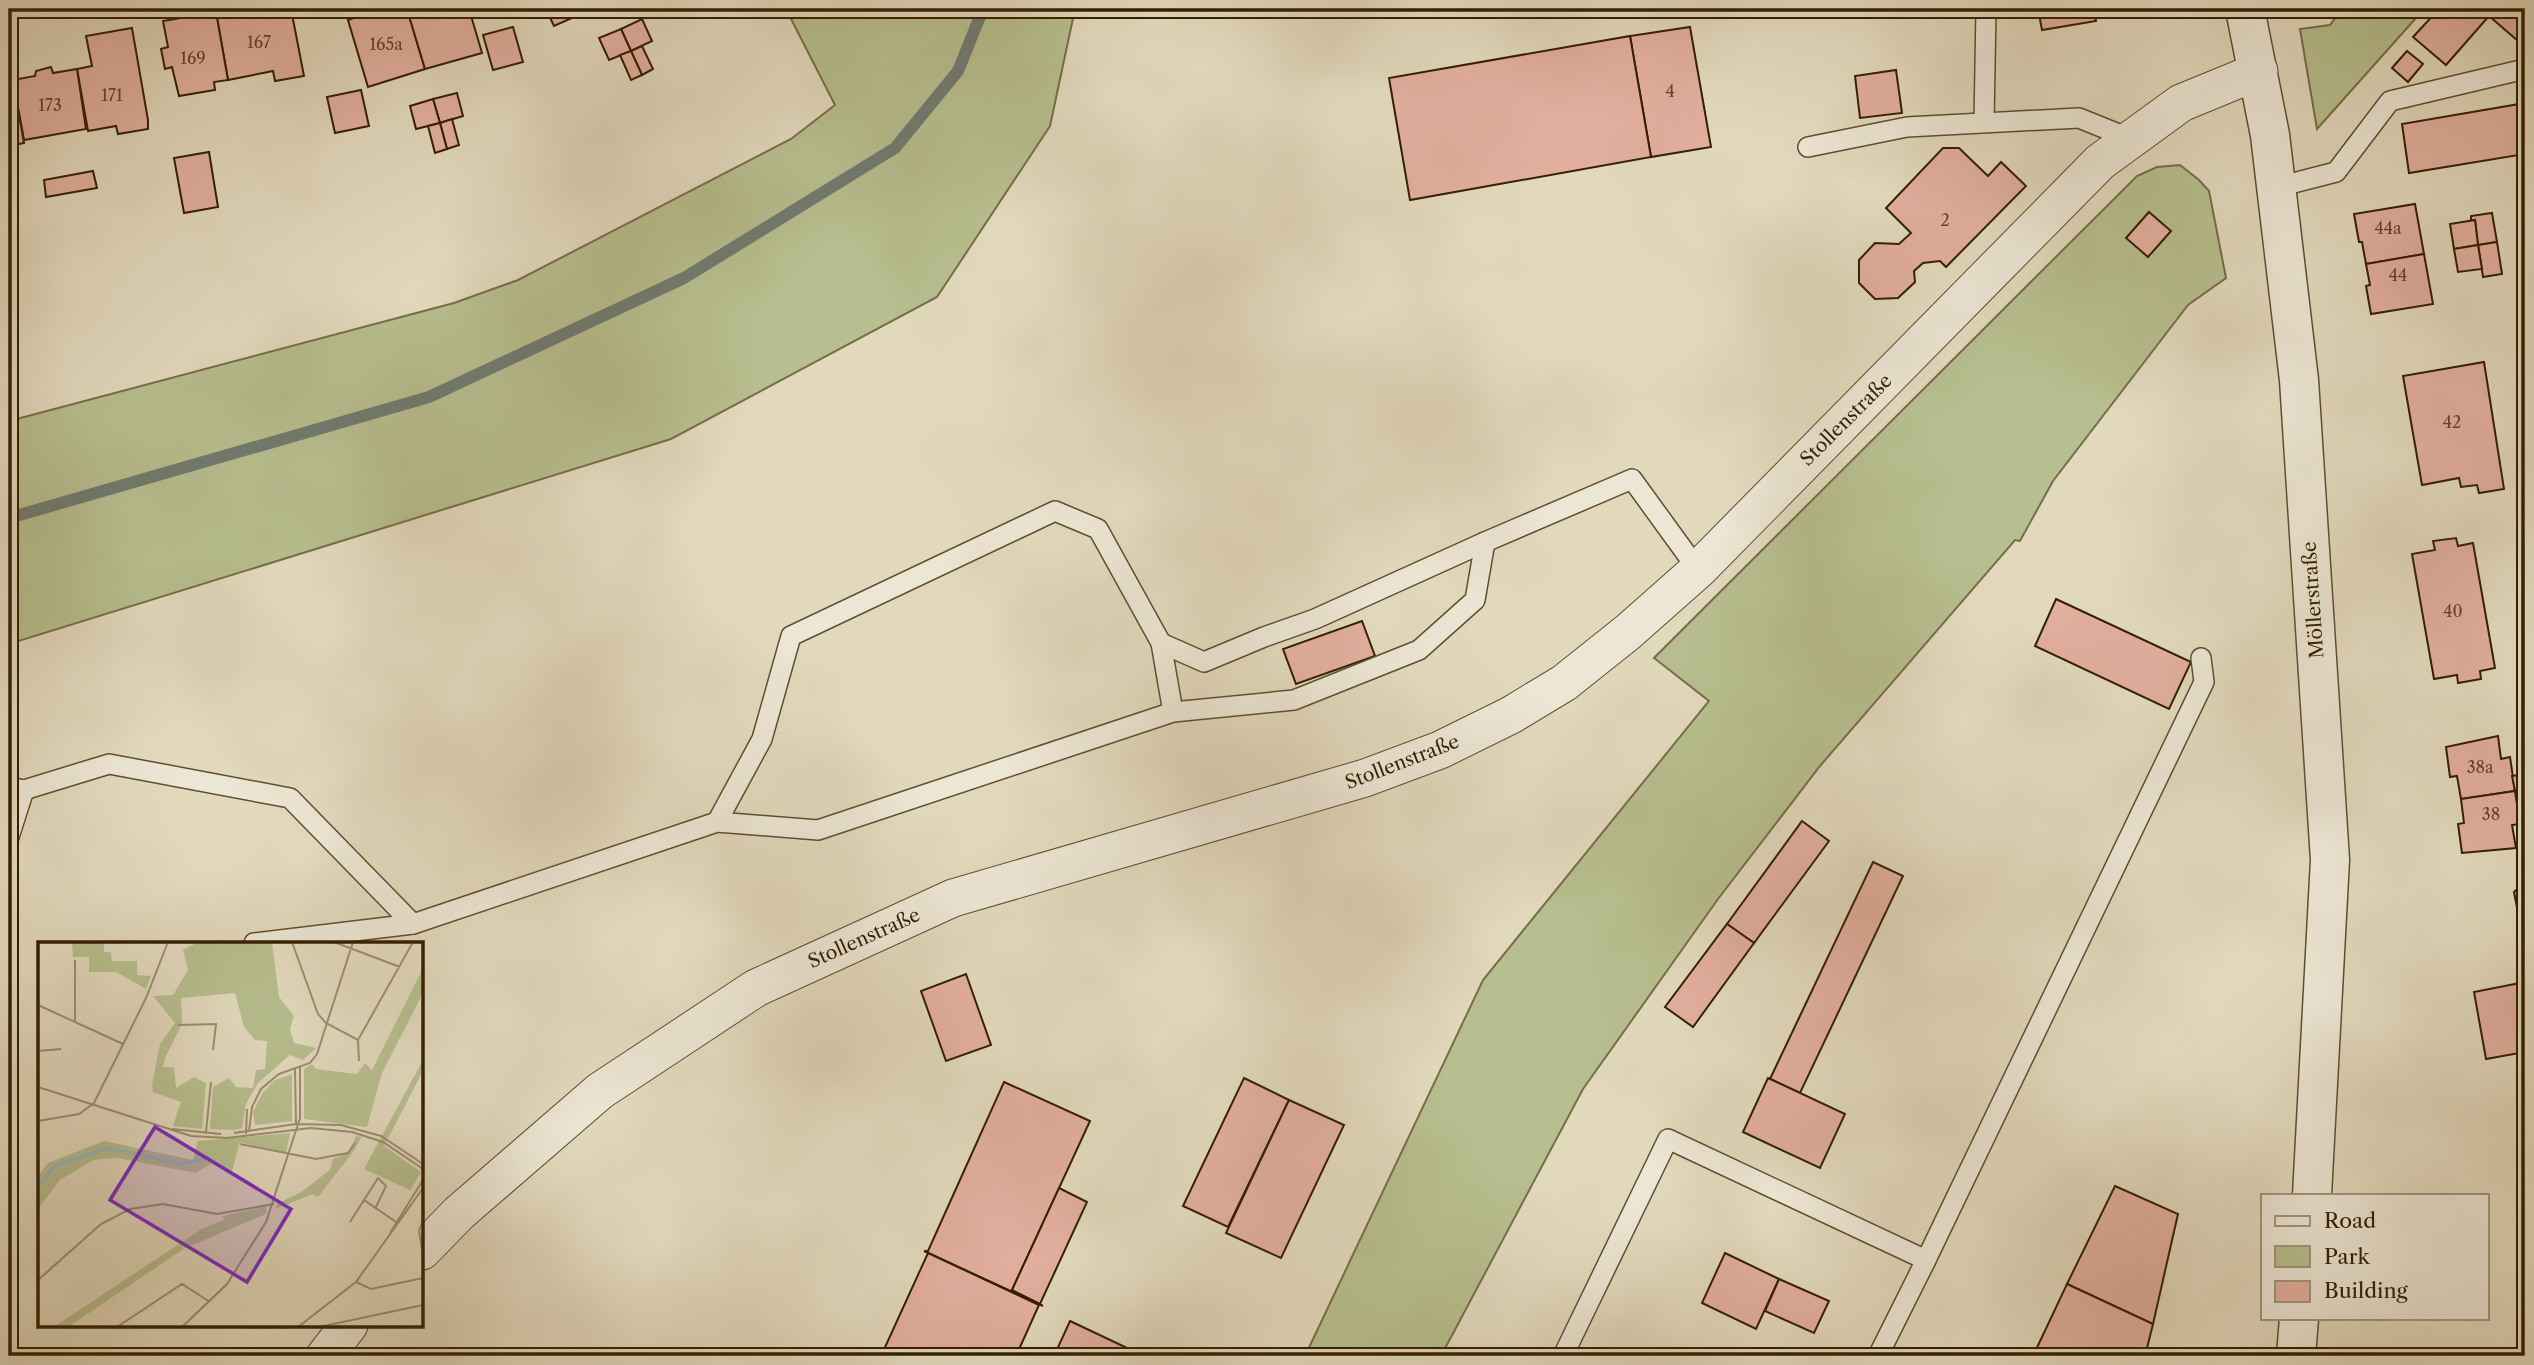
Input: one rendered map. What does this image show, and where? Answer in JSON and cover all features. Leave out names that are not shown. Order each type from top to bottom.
[{"type":"street","name":"Möllerstraße","points":[[2245,9],[2270,135],[2298,380],[2330,860],[2312,1194]]},
{"type":"street","name":"Stollenstraße","points":[[424,1249],[459,1213],[600,1091],[756,988],[953,898],[1365,778],[1440,750],[1511,715],[1564,683],[1628,632],[1698,570],[2100,162],[2181,103],[2259,71]]},
{"type":"street","points":[[2295,1356],[2300,1320]]},
{"type":"street","points":[[324,1356],[348,1326]]},
{"type":"lane","points":[[1984,122],[1986,9]]},
{"type":"lane","points":[[2274,188],[2336,172],[2390,101],[2525,69]]},
{"type":"lane","points":[[1808,147],[1908,127],[2079,118],[2132,139]]},
{"type":"lane","points":[[1161,643],[1203,662],[1315,620],[1485,542],[1632,479],[1698,570]]},
{"type":"lane","points":[[716,822],[762,740],[791,636],[1055,511],[1098,529],[1161,643],[1173,712]]},
{"type":"lane","points":[[262,942],[413,924],[716,822],[818,830],[1173,712],[1294,700],[1419,650],[1475,600],[1485,542]]},
{"type":"lane","points":[[1878,1356],[2204,682],[2201,658]]},
{"type":"lane","points":[[9,837],[16,788],[109,764],[290,798],[413,924]]},
{"type":"lane","points":[[1563,1356],[1668,1139],[1926,1260]]},
{"type":"green space","points":[[786,9],[1075,9],[1050,126],[937,297],[671,439],[9,644],[9,421],[454,303],[518,280],[791,139],[835,105]]},
{"type":"green space","points":[[2342,9],[2424,9],[2317,129],[2300,29],[2330,25]]},
{"type":"green space","points":[[2180,165],[2209,191],[2226,278],[2188,305],[2053,481],[2020,541],[2015,540],[1820,766],[1718,899],[1583,1089],[1441,1356],[1305,1356],[1483,980],[1709,701],[1654,658],[2137,176],[2157,167]]},
{"type":"building","points":[[234,9],[291,9],[304,76],[275,81],[273,71],[228,80],[216,12]]},
{"type":"building","points":[[379,9],[407,9],[425,69],[368,87],[348,20]]},
{"type":"building","points":[[407,9],[469,9],[482,53],[425,69]]},
{"type":"building","points":[[546,9],[592,9],[554,26]]},
{"type":"building","points":[[2038,9],[2093,9],[2096,21],[2042,30]]},
{"type":"building","points":[[2439,9],[2525,9],[2525,47],[2489,16],[2446,65],[2413,37]]},
{"type":"building","points":[[216,12],[228,80],[214,82],[215,90],[179,96],[172,67],[165,69],[161,49],[168,47],[163,21]]},
{"type":"building","points":[[642,19],[652,41],[631,51],[621,29]]},
{"type":"building","points":[[513,27],[523,62],[493,70],[483,35]]},
{"type":"building","points":[[1690,27],[1711,147],[1651,157],[1630,36]]},
{"type":"building","points":[[132,28],[148,129],[118,134],[116,126],[88,131],[77,69],[92,66],[86,36]]},
{"type":"building","points":[[621,29],[631,51],[609,60],[599,38]]},
{"type":"building","points":[[1630,36],[1651,157],[1410,200],[1389,78]]},
{"type":"building","points":[[642,46],[653,69],[642,75],[631,51]]},
{"type":"building","points":[[631,51],[642,75],[631,80],[620,55]]},
{"type":"building","points":[[2407,51],[2423,64],[2408,82],[2392,68]]},
{"type":"building","points":[[51,67],[53,73],[77,69],[86,129],[24,140],[13,80],[35,76],[36,71]]},
{"type":"building","points":[[1896,70],[1902,113],[1860,118],[1855,76]]},
{"type":"building","points":[[13,80],[24,143],[9,146],[9,81]]},
{"type":"building","points":[[361,90],[369,126],[335,133],[327,97]]},
{"type":"building","points":[[457,93],[463,116],[440,123],[433,99]]},
{"type":"building","points":[[433,99],[440,123],[416,129],[410,106]]},
{"type":"building","points":[[2525,103],[2525,154],[2409,173],[2402,124]]},
{"type":"building","points":[[452,119],[459,145],[447,149],[440,123]]},
{"type":"building","points":[[440,123],[447,149],[435,153],[428,126]]},
{"type":"building","points":[[1943,148],[1959,148],[1988,176],[2001,162],[2026,186],[1946,267],[1940,261],[1923,263],[1914,271],[1915,282],[1898,298],[1875,299],[1859,283],[1859,260],[1875,243],[1899,244],[1911,233],[1886,208]]},
{"type":"building","points":[[209,152],[218,207],[184,213],[174,158]]},
{"type":"building","points":[[93,171],[97,188],[46,197],[44,180]]},
{"type":"building","points":[[2415,204],[2424,254],[2366,264],[2354,214]]},
{"type":"building","points":[[2149,212],[2171,231],[2148,257],[2126,238]]},
{"type":"building","points":[[2492,213],[2497,242],[2478,245],[2475,220],[2471,221],[2471,216]]},
{"type":"building","points":[[2475,220],[2478,245],[2454,249],[2450,224]]},
{"type":"building","points":[[2497,242],[2502,274],[2483,277],[2478,245]]},
{"type":"building","points":[[2478,245],[2482,269],[2458,272],[2454,249]]},
{"type":"building","points":[[2424,254],[2433,304],[2371,314],[2366,286],[2370,285],[2366,264]]},
{"type":"building","points":[[2484,362],[2504,489],[2479,493],[2477,485],[2461,487],[2459,478],[2422,485],[2403,376]]},
{"type":"building","points":[[2456,538],[2458,546],[2473,543],[2495,668],[2480,671],[2481,679],[2458,683],[2457,675],[2434,679],[2412,554],[2435,550],[2433,541]]},
{"type":"building","points":[[2056,599],[2191,662],[2169,709],[2035,646]]},
{"type":"building","points":[[1362,621],[1375,656],[1296,684],[1283,649]]},
{"type":"building","points":[[2498,736],[2501,759],[2510,757],[2515,791],[2461,799],[2457,776],[2450,777],[2446,747]]},
{"type":"building","points":[[2525,774],[2525,789],[2515,791],[2512,776]]},
{"type":"building","points":[[2525,789],[2525,804],[2518,806],[2515,791]]},
{"type":"building","points":[[2515,791],[2520,824],[2512,825],[2516,848],[2462,853],[2458,824],[2464,823],[2461,799]]},
{"type":"building","points":[[1802,821],[1829,841],[1754,943],[1727,924]]},
{"type":"building","points":[[1873,862],[1903,876],[1800,1093],[1770,1079]]},
{"type":"building","points":[[2525,889],[2525,949],[2514,892]]},
{"type":"building","points":[[1727,924],[1754,943],[1693,1027],[1665,1007]]},
{"type":"building","points":[[966,974],[991,1045],[946,1061],[921,991]]},
{"type":"building","points":[[2525,982],[2525,1052],[2486,1059],[2474,992]]},
{"type":"building","points":[[1244,1078],[1289,1100],[1228,1227],[1183,1206]]},
{"type":"building","points":[[1768,1078],[1845,1114],[1820,1168],[1743,1132]]},
{"type":"building","points":[[1004,1082],[1090,1121],[1012,1290],[1043,1306],[924,1251],[928,1251]]},
{"type":"building","points":[[1289,1100],[1344,1125],[1281,1258],[1226,1233]]},
{"type":"building","points":[[2115,1186],[2178,1214],[2153,1324],[2067,1284]]},
{"type":"building","points":[[1059,1188],[1087,1202],[1040,1304],[1012,1290]]},
{"type":"building","points":[[928,1253],[1039,1305],[1016,1356],[881,1356]]},
{"type":"building","points":[[1725,1253],[1779,1279],[1756,1329],[1702,1303]]},
{"type":"building","points":[[1779,1279],[1829,1301],[1814,1333],[1765,1311]]},
{"type":"building","points":[[2067,1284],[2153,1324],[2145,1356],[2033,1356]]},
{"type":"building","points":[[1070,1321],[1144,1356],[1054,1356]]},
{"type":"waterway","points":[[9,518],[429,397],[684,278],[895,148],[958,71],[983,9]]}]
